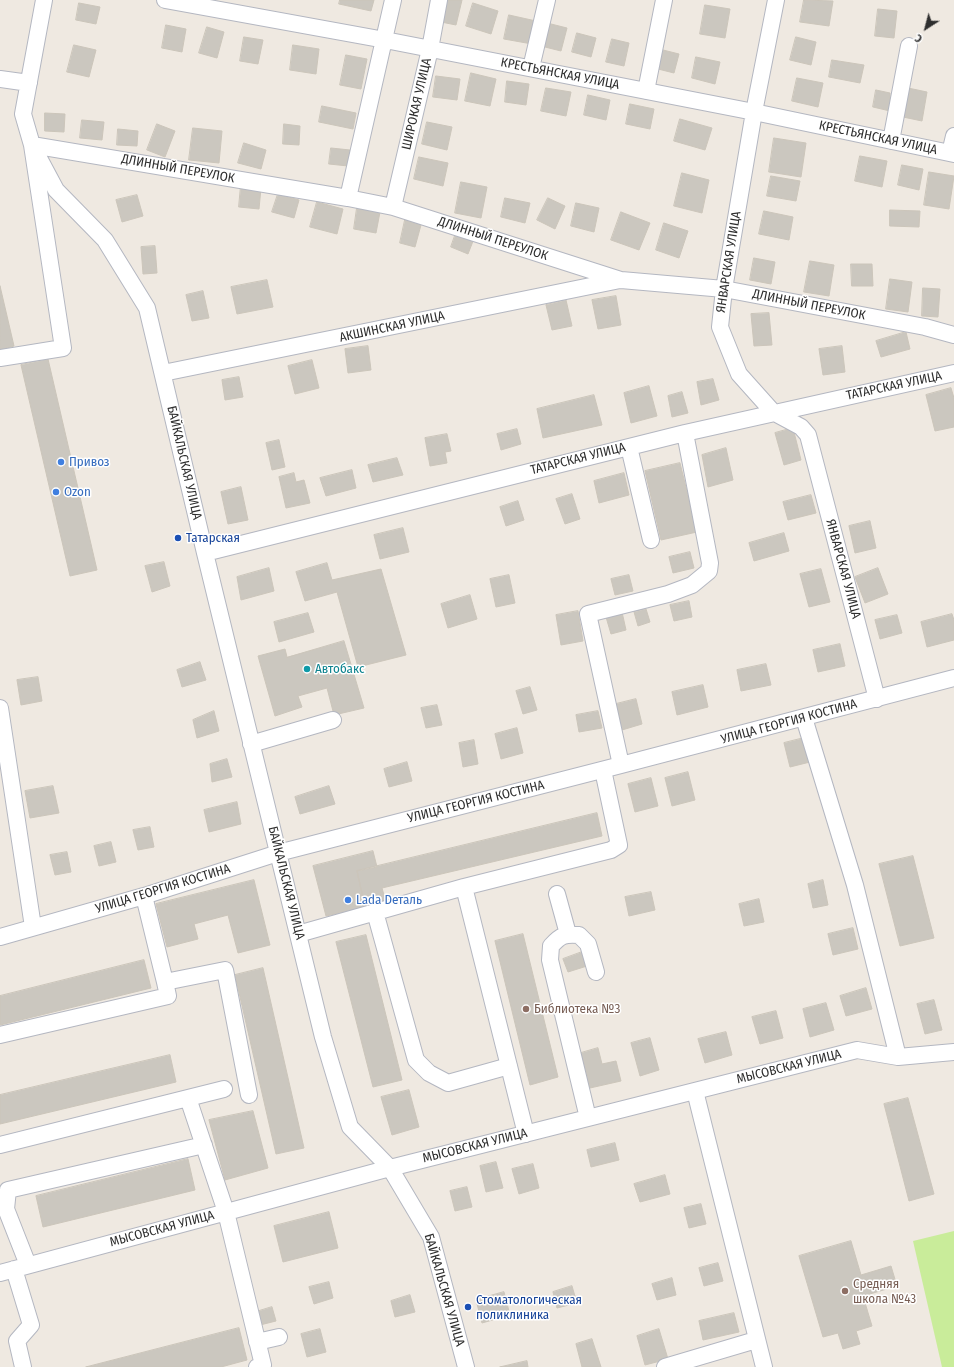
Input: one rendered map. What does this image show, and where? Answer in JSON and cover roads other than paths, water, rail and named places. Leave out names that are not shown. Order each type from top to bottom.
[{"type":"street","points":[[0,358],[62,348],[32,145],[23,114],[44,0]]},
{"type":"street","name":"КРЕСТЬЯНСКАЯ УЛИЦА","points":[[165,0],[206,4],[754,112],[952,154]]},
{"type":"street","points":[[348,198],[393,0]]},
{"type":"street","name":"ШИРОКАЯ УЛИЦА","points":[[393,207],[430,49],[439,0]]},
{"type":"street","points":[[531,68],[547,0]]},
{"type":"street","points":[[646,91],[664,0]]},
{"type":"street","name":"ЯНВАРСКАЯ УЛИЦА","points":[[776,0],[754,112],[724,289],[720,327],[740,374],[773,412],[801,427],[808,435],[877,699]]},
{"type":"street","points":[[890,140],[909,46]]},
{"type":"street","points":[[0,79],[29,83]]},
{"type":"street","points":[[952,154],[954,136]]},
{"type":"street","name":"ДЛИННЫЙ ПЕРЕУЛОК","points":[[32,145],[348,198],[393,207],[621,280],[724,289],[925,327],[954,335]]},
{"type":"street","name":"БАЙКАЛЬСКАЯ УЛИЦА","points":[[32,145],[56,190],[105,240],[147,308],[204,553],[323,1037],[350,1127],[390,1168],[431,1237],[466,1367]]},
{"type":"street","name":"АКШИНСКАЯ УЛИЦА","points":[[163,373],[621,280]]},
{"type":"street","name":"ТАТАРСКАЯ УЛИЦА","points":[[204,553],[684,432],[954,373]]},
{"type":"street","points":[[621,765],[588,614],[668,594],[692,585],[709,571],[710,563],[684,432]]},
{"type":"street","points":[[629,447],[651,540]]},
{"type":"street","name":"УЛИЦА ГЕОРГИЯ КОСТИНА","points":[[0,937],[144,896],[278,853],[954,678]]},
{"type":"street","points":[[0,708],[33,927]]},
{"type":"street","points":[[804,718],[855,885],[898,1057]]},
{"type":"street","points":[[251,744],[333,720]]},
{"type":"street","points":[[298,934],[464,888],[612,850],[619,845],[603,770]]},
{"type":"street","points":[[464,888],[526,1134]]},
{"type":"street","points":[[558,894],[568,934]]},
{"type":"street","points":[[0,1035],[168,996],[144,896]]},
{"type":"street","points":[[375,912],[416,1060],[429,1073],[448,1083],[509,1066]]},
{"type":"street","points":[[588,1118],[550,960],[551,946],[558,938],[568,934],[579,935],[588,944],[596,972]]},
{"type":"street","points":[[165,982],[225,970],[249,1095]]},
{"type":"street","name":"МЫСОВСКАЯ УЛИЦА","points":[[14,1269],[390,1168],[857,1050],[898,1057],[954,1052]]},
{"type":"street","points":[[0,1144],[224,1089]]},
{"type":"street","points":[[695,1091],[756,1340],[764,1367]]},
{"type":"street","points":[[188,1098],[226,1212],[263,1365],[256,1367]]},
{"type":"street","points":[[23,1367],[17,1341],[31,1325],[14,1269],[6,1209],[8,1190],[204,1145]]},
{"type":"street","points":[[258,1342],[279,1337]]},
{"type":"street","points":[[665,1367],[756,1340]]},
{"type":"place","name":"Привоз","points":[[61,462]]},
{"type":"place","name":"Ozon","points":[[56,492]]},
{"type":"place","name":"Татарская","points":[[178,538]]},
{"type":"place","name":"Автобакс","points":[[307,669]]},
{"type":"place","name":"Lada Dеталь","points":[[348,900]]},
{"type":"place","name":"Библиотека №3","points":[[526,1009]]},
{"type":"place","name":"Средняя школа №43","points":[[845,1291]]},
{"type":"place","name":"Стоматологическая поликлиника","points":[[468,1307]]}]
